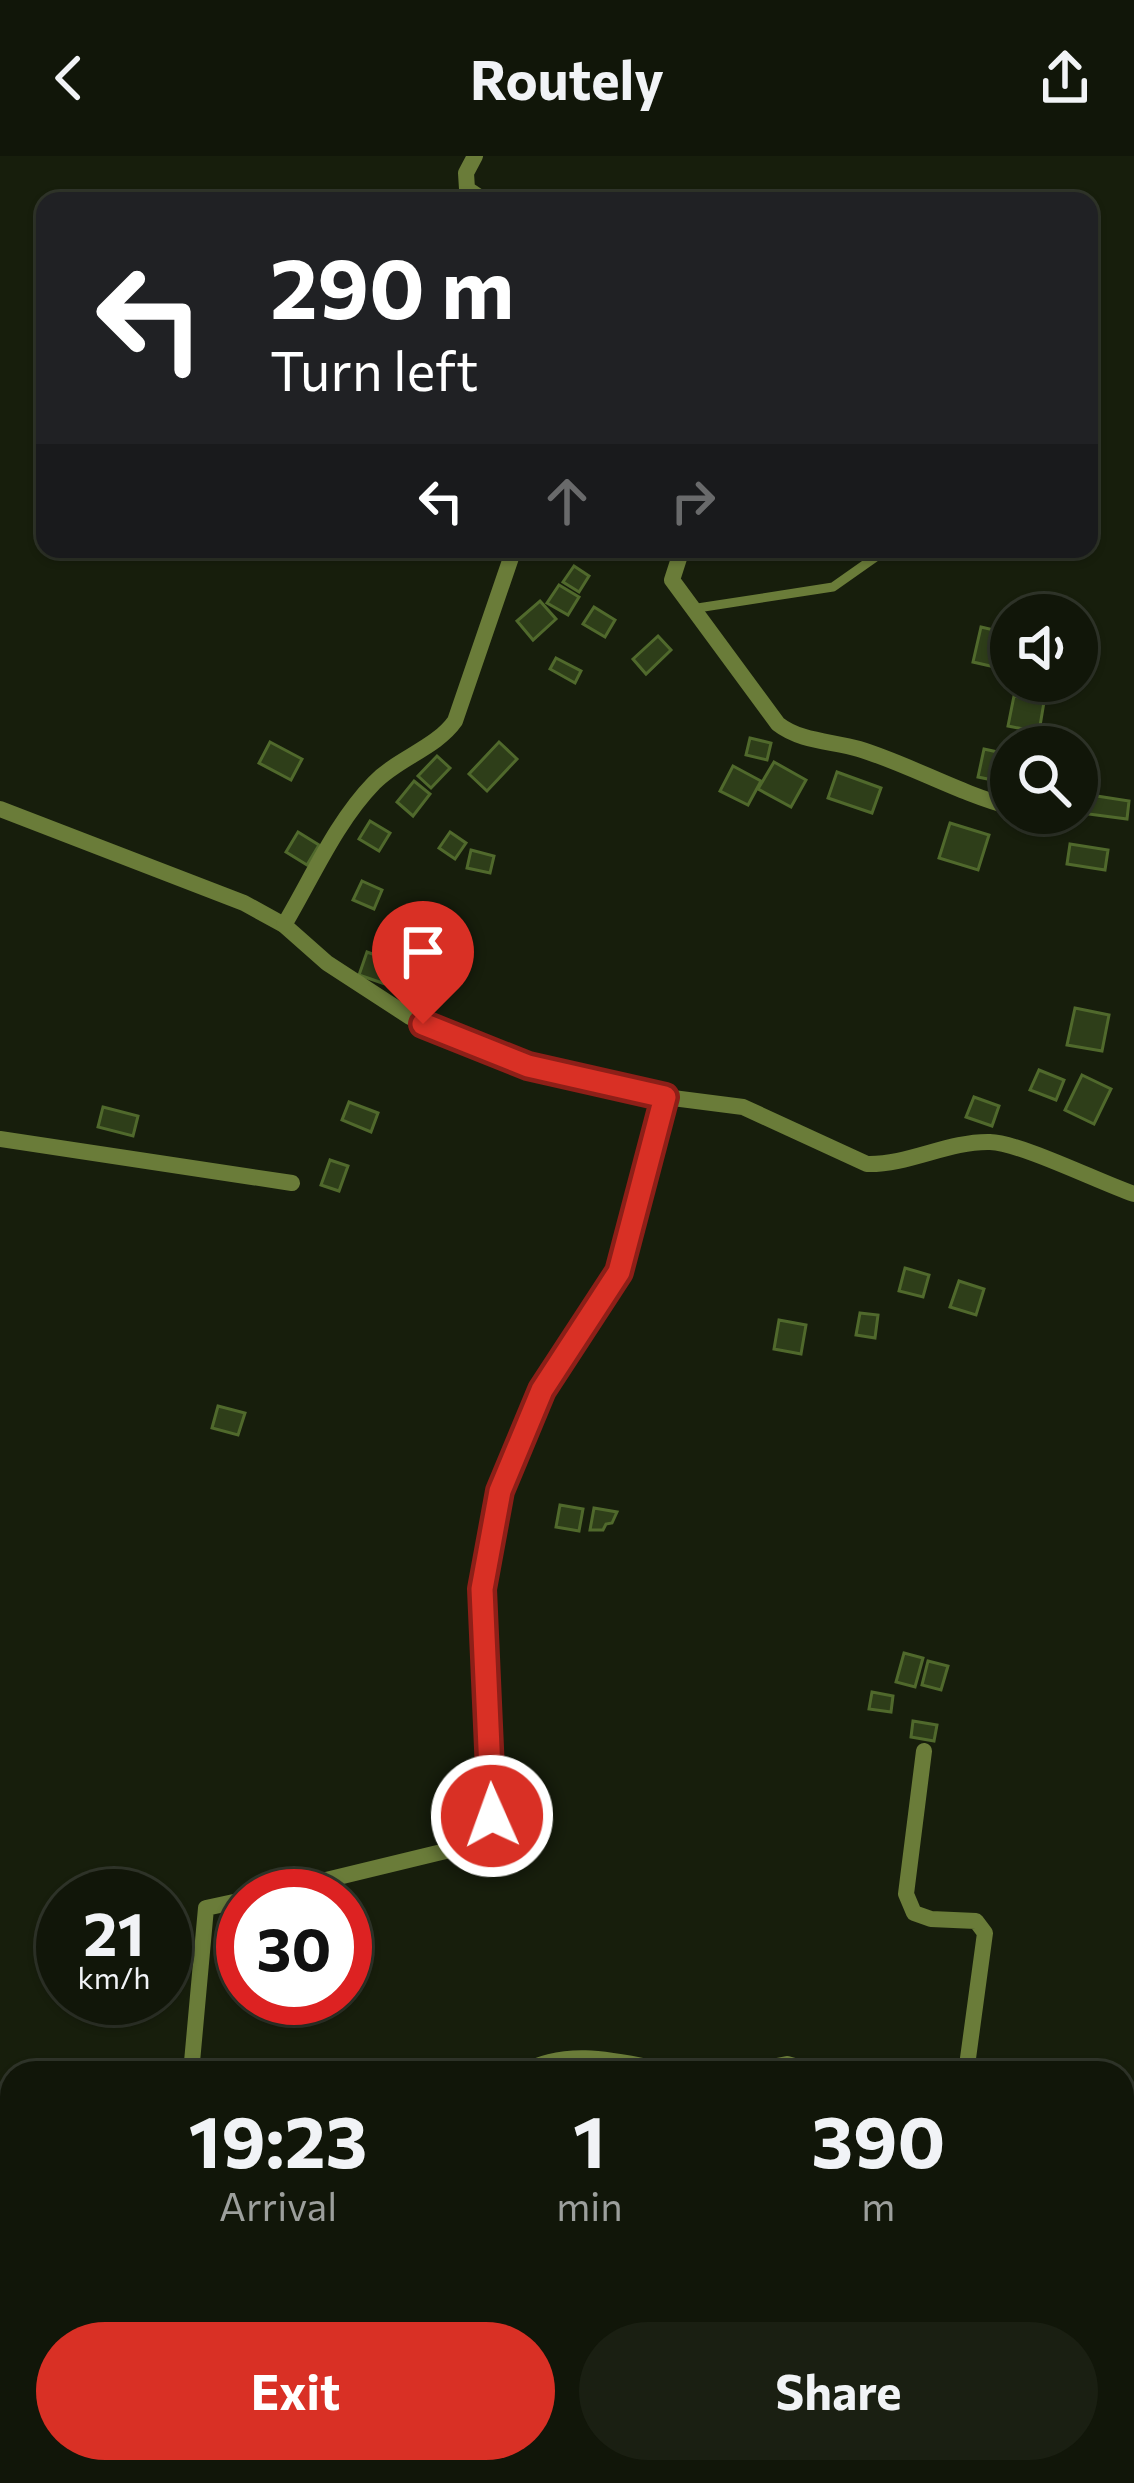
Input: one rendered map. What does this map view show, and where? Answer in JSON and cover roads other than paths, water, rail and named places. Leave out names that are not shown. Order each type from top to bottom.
[{"type":"street","points":[[471,192],[466,189],[466,173],[475,156]]},
{"type":"street","points":[[284,925],[346,819],[373,784],[409,754],[439,739],[455,721],[511,558]]},
{"type":"street","points":[[679,558],[672,580],[756,698],[787,730],[861,750],[990,802]]},
{"type":"street","points":[[0,808],[244,903],[284,925],[327,963],[417,1021],[528,1066],[665,1097],[743,1107],[867,1164],[996,1142],[1134,1194]]},
{"type":"street","points":[[371,1869],[487,1841],[492,1816],[482,1589],[500,1491],[542,1390],[619,1272],[665,1097]]},
{"type":"street","points":[[0,1139],[292,1183]]},
{"type":"street","points":[[924,1750],[906,1894],[914,1913],[931,1919],[976,1921],[985,1933],[968,2061]]},
{"type":"street","points":[[192,2061],[206,1908],[216,1906]]},
{"type":"street","points":[[545,2061],[567,2056],[600,2061]]},
{"type":"lane","points":[[870,564],[873,558]]},
{"type":"lane","points":[[691,609],[833,586],[877,558]]}]
